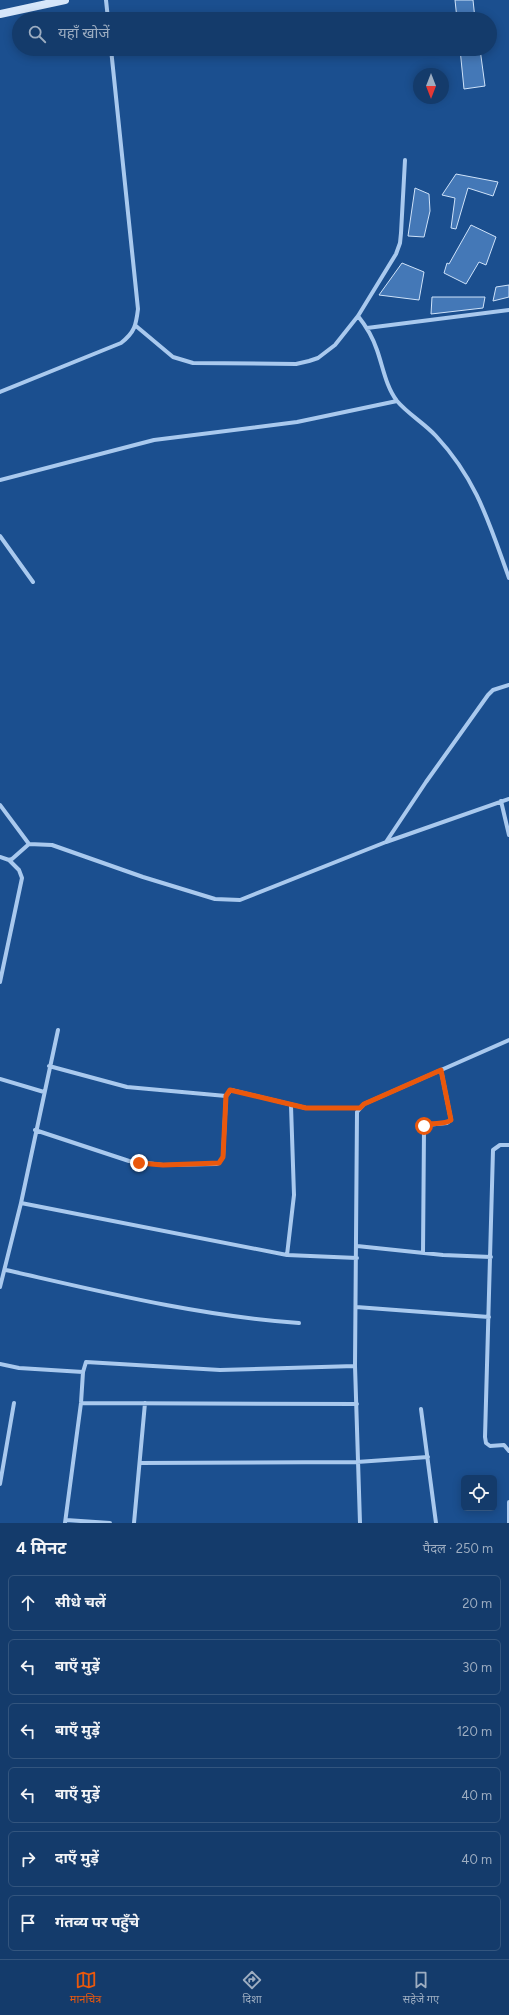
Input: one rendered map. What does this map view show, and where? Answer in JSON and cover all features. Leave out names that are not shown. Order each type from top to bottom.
[{"type":"street","points":[[0,14],[65,0]]},
{"type":"street","points":[[106,0],[107,12]]},
{"type":"street","points":[[0,392],[121,343],[136,326],[138,309],[112,56]]},
{"type":"street","points":[[136,326],[179,360],[193,363],[296,364],[318,358],[328,352],[358,316],[393,260],[400,243],[405,160]]},
{"type":"street","points":[[367,328],[509,310]]},
{"type":"street","points":[[358,316],[367,328],[376,348],[389,387],[397,401],[436,436],[472,483],[483,505],[509,578]]},
{"type":"street","points":[[0,480],[154,440],[297,422],[397,401]]},
{"type":"street","points":[[0,536],[33,582]]},
{"type":"street","points":[[386,842],[426,782],[488,696],[493,690],[509,685]]},
{"type":"street","points":[[9,860],[29,844],[52,845],[143,877],[215,899],[228,901],[240,900],[255,896],[386,842],[509,799]]},
{"type":"street","points":[[501,801],[509,835]]},
{"type":"street","points":[[0,805],[29,844]]},
{"type":"street","points":[[0,857],[9,860],[19,870],[22,878],[0,982]]},
{"type":"street","points":[[0,1287],[6,1270],[35,1130],[58,1030]]},
{"type":"street","points":[[360,1523],[355,1366],[357,1258],[356,1116],[364,1104],[509,1040]]},
{"type":"street","points":[[49,1066],[127,1086],[226,1096]]},
{"type":"street","points":[[423,1253],[424,1129],[426,1125],[447,1123],[451,1120],[441,1070]]},
{"type":"street","points":[[0,1079],[44,1092]]},
{"type":"street","points":[[35,1130],[129,1162],[163,1165],[216,1164],[223,1157],[226,1096],[230,1090],[235,1090],[291,1106],[360,1108]]},
{"type":"street","points":[[287,1255],[294,1194],[291,1106]]},
{"type":"street","points":[[509,1145],[500,1145],[493,1150],[485,1438],[486,1443],[490,1446],[504,1445],[509,1451]]},
{"type":"street","points":[[21,1203],[287,1255],[357,1258]]},
{"type":"street","points":[[357,1246],[423,1253],[491,1257]]},
{"type":"street","points":[[6,1270],[166,1306],[264,1321],[299,1323]]},
{"type":"street","points":[[356,1307],[489,1317]]},
{"type":"street","points":[[110,1523],[66,1522],[81,1403],[82,1372],[85,1364],[90,1362],[220,1370],[355,1366]]},
{"type":"street","points":[[0,1364],[19,1368],[82,1372]]},
{"type":"street","points":[[0,1484],[14,1403]]},
{"type":"street","points":[[81,1403],[357,1404]]},
{"type":"street","points":[[134,1523],[145,1403]]},
{"type":"street","points":[[421,1409],[436,1523]]},
{"type":"street","points":[[140,1463],[358,1462],[428,1458]]},
{"type":"street","points":[[509,1502],[509,1523]]},
{"type":"building","points":[[455,0],[473,0],[474,12],[456,12]]},
{"type":"building","points":[[461,56],[481,56],[485,86],[464,89]]},
{"type":"building","points":[[456,174],[498,182],[493,196],[468,188],[456,229],[451,228],[455,198],[442,195]]},
{"type":"building","points":[[415,188],[429,194],[430,211],[424,237],[408,236]]},
{"type":"building","points":[[471,225],[496,237],[486,265],[479,262],[466,284],[444,273],[447,263],[449,264]]},
{"type":"building","points":[[402,263],[424,272],[419,300],[379,295]]},
{"type":"building","points":[[509,285],[509,297],[493,301],[496,287]]},
{"type":"building","points":[[432,297],[485,297],[483,308],[431,314]]},
{"type":"route","points":[[139,1163],[163,1165],[219,1163],[223,1157],[226,1096],[230,1090],[239,1091],[291,1106],[306,1108],[360,1108],[364,1104],[441,1070],[451,1120],[447,1123],[429,1124],[424,1126]]}]
